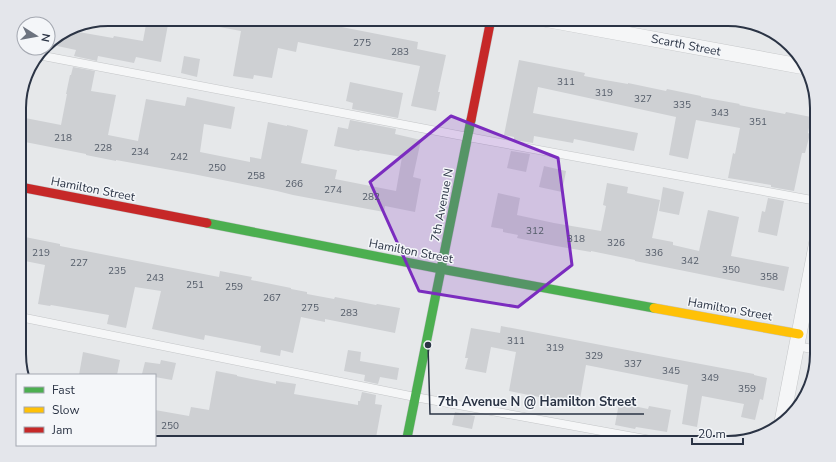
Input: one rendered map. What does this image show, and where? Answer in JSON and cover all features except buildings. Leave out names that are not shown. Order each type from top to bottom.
[{"type":"street","name":"7th Avenue N","points":[[407,436],[490,26]]},
{"type":"street","name":"Scarth Street","points":[[582,26],[798,66]]},
{"type":"street","name":"Hamilton Street","points":[[26,188],[798,340]]},
{"type":"street","points":[[783,415],[810,277]]},
{"type":"lane","points":[[45,56],[468,137],[810,200]]},
{"type":"lane","points":[[26,318],[415,397],[629,436]]},
{"type":"lane","points":[[798,340],[810,346]]},
{"type":"highlighted area","points":[[451,116],[558,158],[572,265],[518,307],[419,291],[370,182]]},
{"type":"traffic: fast","points":[[407,436],[471,120]]},
{"type":"traffic: fast","points":[[207,223],[441,269],[654,308]]},
{"type":"traffic: slow","points":[[654,308],[799,334]]},
{"type":"traffic: jam","points":[[471,120],[490,26]]},
{"type":"traffic: jam","points":[[26,188],[207,223]]},
{"type":"place","name":"7th Avenue N @ Hamilton Street","points":[[428,345]]}]
